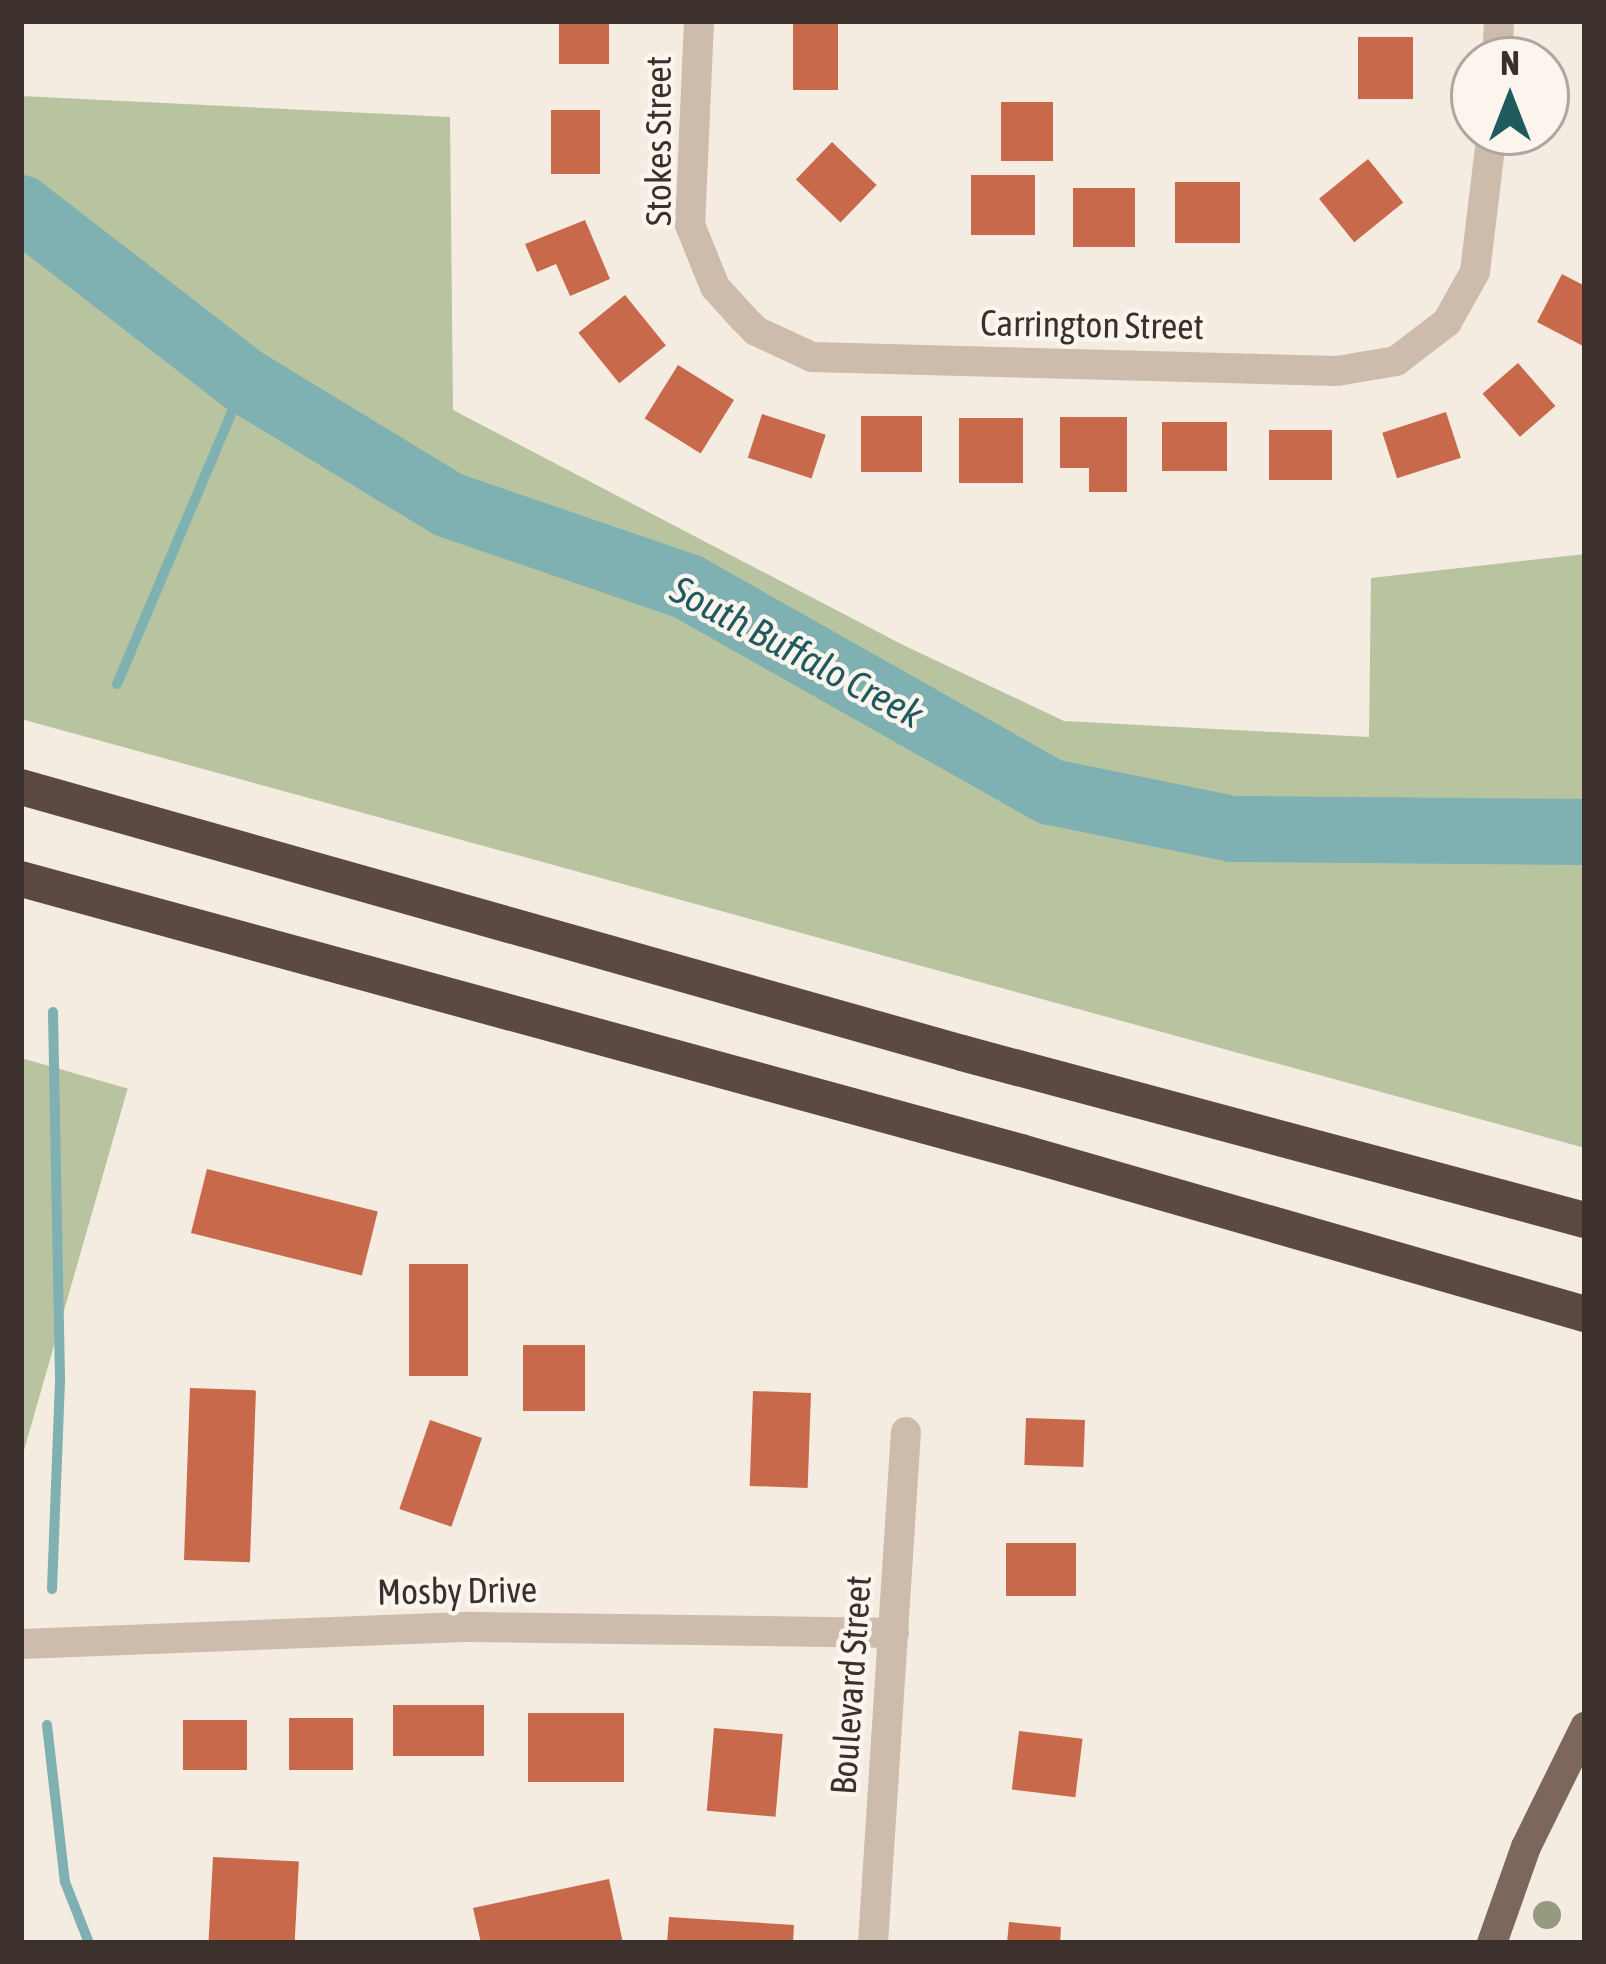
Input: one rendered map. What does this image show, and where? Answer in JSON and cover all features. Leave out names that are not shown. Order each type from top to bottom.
[{"type":"highway","points":[[21,787],[962,1053],[1585,1220]]},
{"type":"highway","points":[[21,879],[1044,1158],[1585,1314]]},
{"type":"main road","points":[[1492,1943],[1526,1847],[1585,1727]]},
{"type":"street","name":"Stokes Street","points":[[699,21],[690,225],[715,287],[744,319]]},
{"type":"street","name":"Carrington Street","points":[[744,319],[756,331],[812,357],[1337,371],[1396,361],[1438,329],[1475,272],[1489,156]]},
{"type":"street","name":"Boulevard Street","points":[[873,1943],[906,1432]]},
{"type":"street","name":"Mosby Drive","points":[[21,1644],[471,1627],[894,1633]]},
{"type":"green space","points":[[21,96],[450,117],[453,410],[903,645],[1064,721],[1369,737],[1371,578],[1585,554],[1585,1148],[21,719]]},
{"type":"green space","points":[[21,1058],[128,1089],[21,1461]]},
{"type":"building","points":[[559,21],[609,21],[609,64],[559,64]]},
{"type":"building","points":[[793,21],[838,21],[838,90],[793,90]]},
{"type":"building","points":[[1358,37],[1413,37],[1413,99],[1358,99]]},
{"type":"building","points":[[1001,102],[1053,102],[1053,161],[1001,161]]},
{"type":"building","points":[[551,110],[600,110],[600,174],[551,174]]},
{"type":"building","points":[[832,142],[877,185],[840,222],[796,179]]},
{"type":"building","points":[[1368,159],[1403,203],[1354,242],[1319,199]]},
{"type":"building","points":[[971,175],[1035,175],[1035,235],[971,235]]},
{"type":"building","points":[[1175,182],[1240,182],[1240,243],[1175,243]]},
{"type":"building","points":[[1073,188],[1135,188],[1135,247],[1073,247]]},
{"type":"building","points":[[585,220],[610,279],[570,296],[556,264],[537,272],[525,244]]},
{"type":"building","points":[[1562,274],[1585,286],[1585,347],[1537,322]]},
{"type":"building","points":[[625,295],[666,346],[619,383],[578,333]]},
{"type":"building","points":[[1518,363],[1555,406],[1520,437],[1483,394]]},
{"type":"building","points":[[678,365],[734,400],[701,453],[645,418]]},
{"type":"building","points":[[1446,412],[1461,458],[1397,478],[1382,433]]},
{"type":"building","points":[[762,414],[826,435],[812,478],[748,458]]},
{"type":"building","points":[[861,416],[922,416],[922,472],[861,472]]},
{"type":"building","points":[[1060,417],[1127,417],[1127,492],[1089,492],[1089,468],[1060,468]]},
{"type":"building","points":[[959,418],[1023,418],[1023,483],[959,483]]},
{"type":"building","points":[[1162,422],[1227,422],[1227,471],[1162,471]]},
{"type":"building","points":[[1269,430],[1332,430],[1332,480],[1269,480]]},
{"type":"building","points":[[207,1169],[378,1212],[362,1276],[191,1233]]},
{"type":"building","points":[[409,1264],[468,1264],[468,1376],[409,1376]]},
{"type":"building","points":[[523,1345],[585,1345],[585,1411],[523,1411]]},
{"type":"building","points":[[190,1388],[256,1390],[250,1562],[184,1560]]},
{"type":"building","points":[[753,1391],[811,1393],[808,1488],[750,1486]]},
{"type":"building","points":[[1026,1418],[1085,1420],[1083,1467],[1024,1465]]},
{"type":"building","points":[[430,1420],[482,1438],[451,1527],[399,1509]]},
{"type":"building","points":[[1006,1543],[1076,1543],[1076,1596],[1006,1596]]},
{"type":"building","points":[[393,1705],[484,1705],[484,1756],[393,1756]]},
{"type":"building","points":[[528,1713],[624,1713],[624,1782],[528,1782]]},
{"type":"building","points":[[289,1718],[353,1718],[353,1770],[289,1770]]},
{"type":"building","points":[[183,1720],[247,1720],[247,1770],[183,1770]]},
{"type":"building","points":[[714,1728],[783,1734],[776,1817],[707,1811]]},
{"type":"building","points":[[1019,1731],[1083,1739],[1075,1797],[1012,1790]]},
{"type":"building","points":[[213,1857],[299,1862],[295,1943],[208,1943]]},
{"type":"building","points":[[609,1879],[623,1943],[481,1943],[473,1908]]},
{"type":"building","points":[[669,1917],[794,1925],[793,1943],[667,1943]]},
{"type":"building","points":[[1009,1922],[1061,1927],[1060,1943],[1007,1943]]},
{"type":"waterway","name":"South Buffalo Creek","points":[[21,208],[245,381],[449,505],[688,587],[1051,792],[1233,829],[1585,832]]},
{"type":"waterway","points":[[117,684],[245,381]]},
{"type":"waterway","points":[[52,1589],[60,1378],[53,1012]]},
{"type":"waterway","points":[[47,1725],[65,1882],[89,1943]]}]
